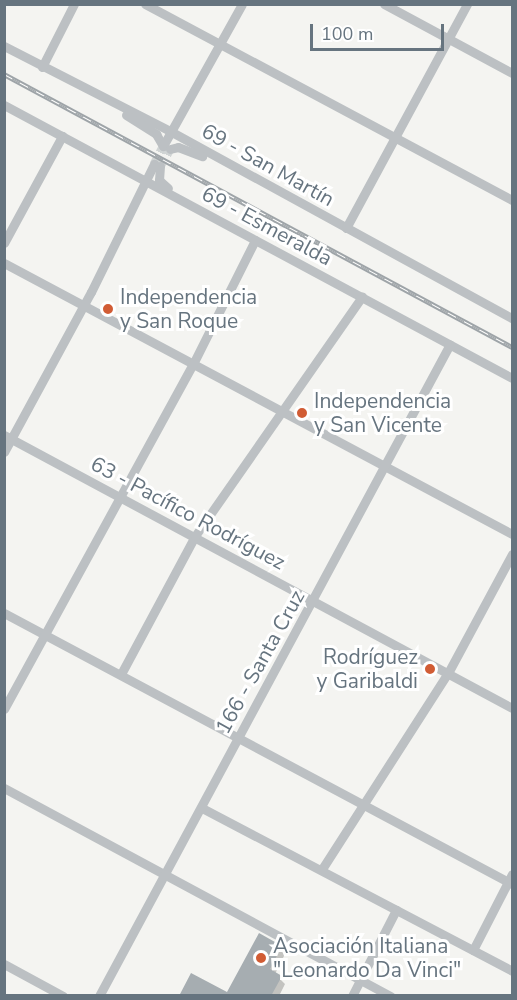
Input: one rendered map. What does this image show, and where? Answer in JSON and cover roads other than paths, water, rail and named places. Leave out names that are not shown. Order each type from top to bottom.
[{"type":"street","points":[[42,67],[74,4]]},
{"type":"street","points":[[145,4],[513,200]]},
{"type":"street","points":[[166,147],[170,131],[242,4]]},
{"type":"street","points":[[384,4],[513,73]]},
{"type":"street","points":[[346,228],[467,4]]},
{"type":"street","name":"69 - San Martín","points":[[4,46],[170,131],[513,318]]},
{"type":"street","points":[[114,103],[120,112],[156,134],[166,147],[185,148],[229,164]]},
{"type":"street","name":"69 - Esmeralda","points":[[4,105],[513,378]]},
{"type":"street","points":[[4,243],[62,136]]},
{"type":"street","points":[[4,452],[8,437],[84,304],[145,180],[157,165],[159,180],[191,200],[198,211]]},
{"type":"street","points":[[4,709],[192,366],[255,240]]},
{"type":"street","points":[[4,263],[84,304],[192,366],[282,411],[513,534]]},
{"type":"street","points":[[122,674],[195,536],[362,297]]},
{"type":"street","name":"166 - Santa Cruz","points":[[99,996],[450,344]]},
{"type":"street","name":"63 - Pacífico Rodríguez","points":[[8,437],[513,708]]},
{"type":"street","points":[[321,869],[448,673],[513,554]]},
{"type":"street","points":[[4,614],[122,674],[364,805],[511,880],[473,950]]},
{"type":"street","points":[[4,789],[391,996]]},
{"type":"street","points":[[202,808],[513,971]]},
{"type":"street","points":[[352,996],[396,910]]},
{"type":"street","points":[[4,964],[63,996]]},
{"type":"tunnel","points":[[154,164],[163,146]]},
{"type":"tunnel","points":[[160,166],[170,149]]},
{"type":"railway","points":[[4,74],[512,347]]},
{"type":"place","name":"Independencia y San Roque","points":[[108,309]]},
{"type":"place","name":"Independencia y San Vicente","points":[[302,413]]},
{"type":"place","name":"Rodríguez y Garibaldi","points":[[430,669]]},
{"type":"place","name":"Asociación Italiana \"Leonardo Da Vinci\"","points":[[261,958]]}]
